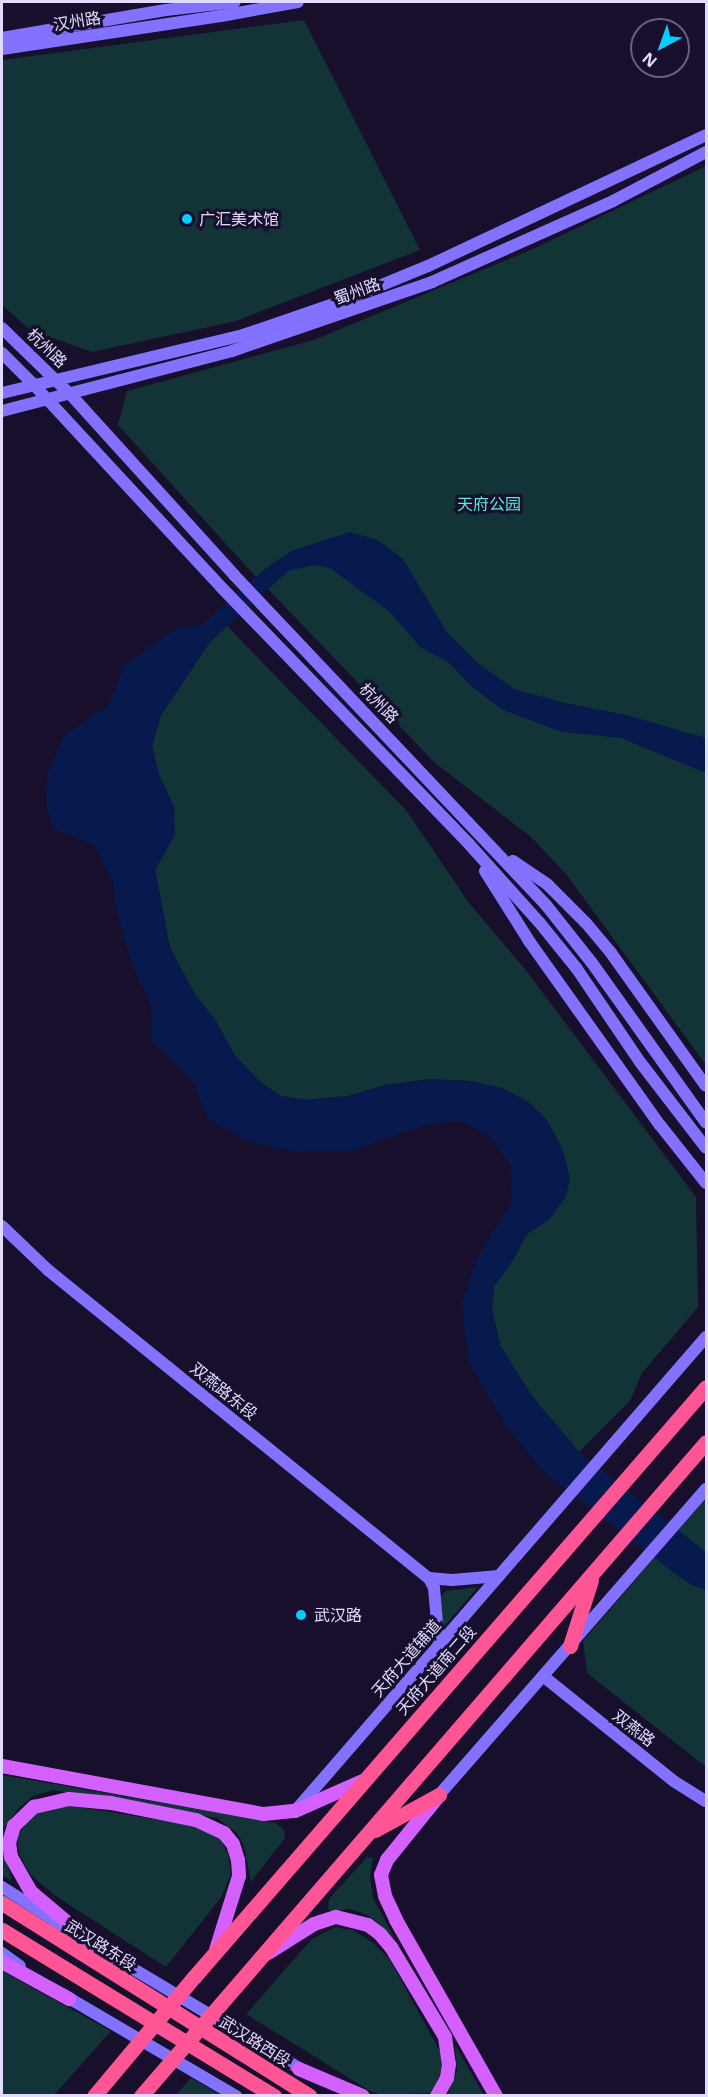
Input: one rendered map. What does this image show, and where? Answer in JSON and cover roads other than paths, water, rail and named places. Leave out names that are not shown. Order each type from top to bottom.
[{"type":"highway","name":"天府大道南二段","points":[[98,2090],[706,1387]]},
{"type":"highway","points":[[141,2095],[706,1442]]},
{"type":"highway","points":[[570,1646],[594,1572]]},
{"type":"highway","points":[[364,1836],[439,1795]]},
{"type":"highway","name":"武汉路东段","points":[[2,1903],[182,2016]]},
{"type":"highway","points":[[2,1930],[274,2096]]},
{"type":"highway","name":"武汉路西段","points":[[182,2016],[310,2096]]},
{"type":"main road","name":"汉州路","points":[[2,38],[166,9],[235,2]]},
{"type":"main road","name":"汉州路","points":[[2,49],[298,2]]},
{"type":"main road","name":"蜀州路","points":[[2,393],[243,335],[345,300],[439,262],[706,135]]},
{"type":"main road","name":"蜀州路","points":[[2,411],[71,395],[167,366],[232,351],[432,282],[613,201],[706,152]]},
{"type":"main road","name":"杭州路","points":[[2,328],[71,395],[234,575],[494,847],[569,932],[706,1123]]},
{"type":"main road","name":"杭州路","points":[[2,353],[259,627],[469,844],[577,969],[640,1062],[706,1148]]},
{"type":"main road","points":[[469,844],[529,941],[660,1125],[706,1183]]},
{"type":"main road","points":[[494,847],[547,884],[586,922],[611,953],[706,1086]]},
{"type":"main road","name":"双燕路东段","points":[[2,1226],[48,1270],[429,1578]]},
{"type":"main road","name":"天府大道辅道","points":[[295,1811],[706,1337]]},
{"type":"main road","points":[[496,2096],[396,1920],[385,1896],[381,1875],[387,1860],[439,1795],[706,1489]]},
{"type":"main road","points":[[429,1578],[452,1580],[499,1576]]},
{"type":"main road","points":[[429,1578],[434,1588],[439,1645]]},
{"type":"main road","name":"双燕路","points":[[543,1676],[675,1782],[706,1801]]},
{"type":"main road","points":[[2,1766],[264,1814],[295,1811],[365,1780]]},
{"type":"main road","points":[[93,1944],[31,1892],[11,1857],[9,1843],[14,1826],[34,1807],[69,1799],[111,1803],[196,1820],[224,1833],[233,1844],[238,1860],[239,1876],[216,1951]]},
{"type":"main road","points":[[2,1887],[344,2096]]},
{"type":"main road","points":[[256,1960],[301,1931],[325,1920],[346,1918],[368,1925],[391,1947],[445,2037],[449,2064],[447,2078],[437,2096]]},
{"type":"main road","points":[[2,1953],[69,1999]]},
{"type":"main road","points":[[2,1962],[236,2096]]},
{"type":"main road","points":[[299,2069],[363,2096]]},
{"type":"main road","points":[[85,2096],[98,2090]]},
{"type":"water","points":[[350,532],[378,540],[403,559],[447,632],[478,663],[514,689],[565,703],[630,716],[706,738],[706,773],[621,738],[562,732],[503,710],[472,687],[448,662],[420,647],[390,612],[330,568],[315,565],[288,571],[210,642],[161,715],[152,746],[159,775],[174,807],[175,835],[155,870],[170,948],[196,996],[216,1021],[235,1056],[260,1082],[281,1096],[305,1100],[348,1096],[385,1085],[432,1079],[472,1081],[502,1088],[528,1102],[547,1120],[563,1150],[570,1178],[566,1196],[550,1219],[527,1234],[513,1260],[494,1286],[492,1309],[500,1345],[532,1396],[579,1452],[706,1552],[706,1590],[691,1585],[670,1570],[544,1472],[507,1427],[471,1367],[464,1330],[462,1301],[477,1258],[512,1201],[510,1165],[491,1137],[463,1122],[432,1123],[351,1151],[297,1152],[249,1142],[208,1119],[191,1079],[152,1041],[151,1005],[131,963],[117,913],[113,882],[95,846],[53,828],[46,804],[47,775],[63,736],[107,706],[125,665],[176,628],[201,625],[266,568],[291,551]]},
{"type":"place","name":"广汇美术馆","points":[[187,219]]},
{"type":"place","name":"武汉路","points":[[301,1615]]},
{"type":"park label","name":"天府公园","points":[[489,504]]}]
